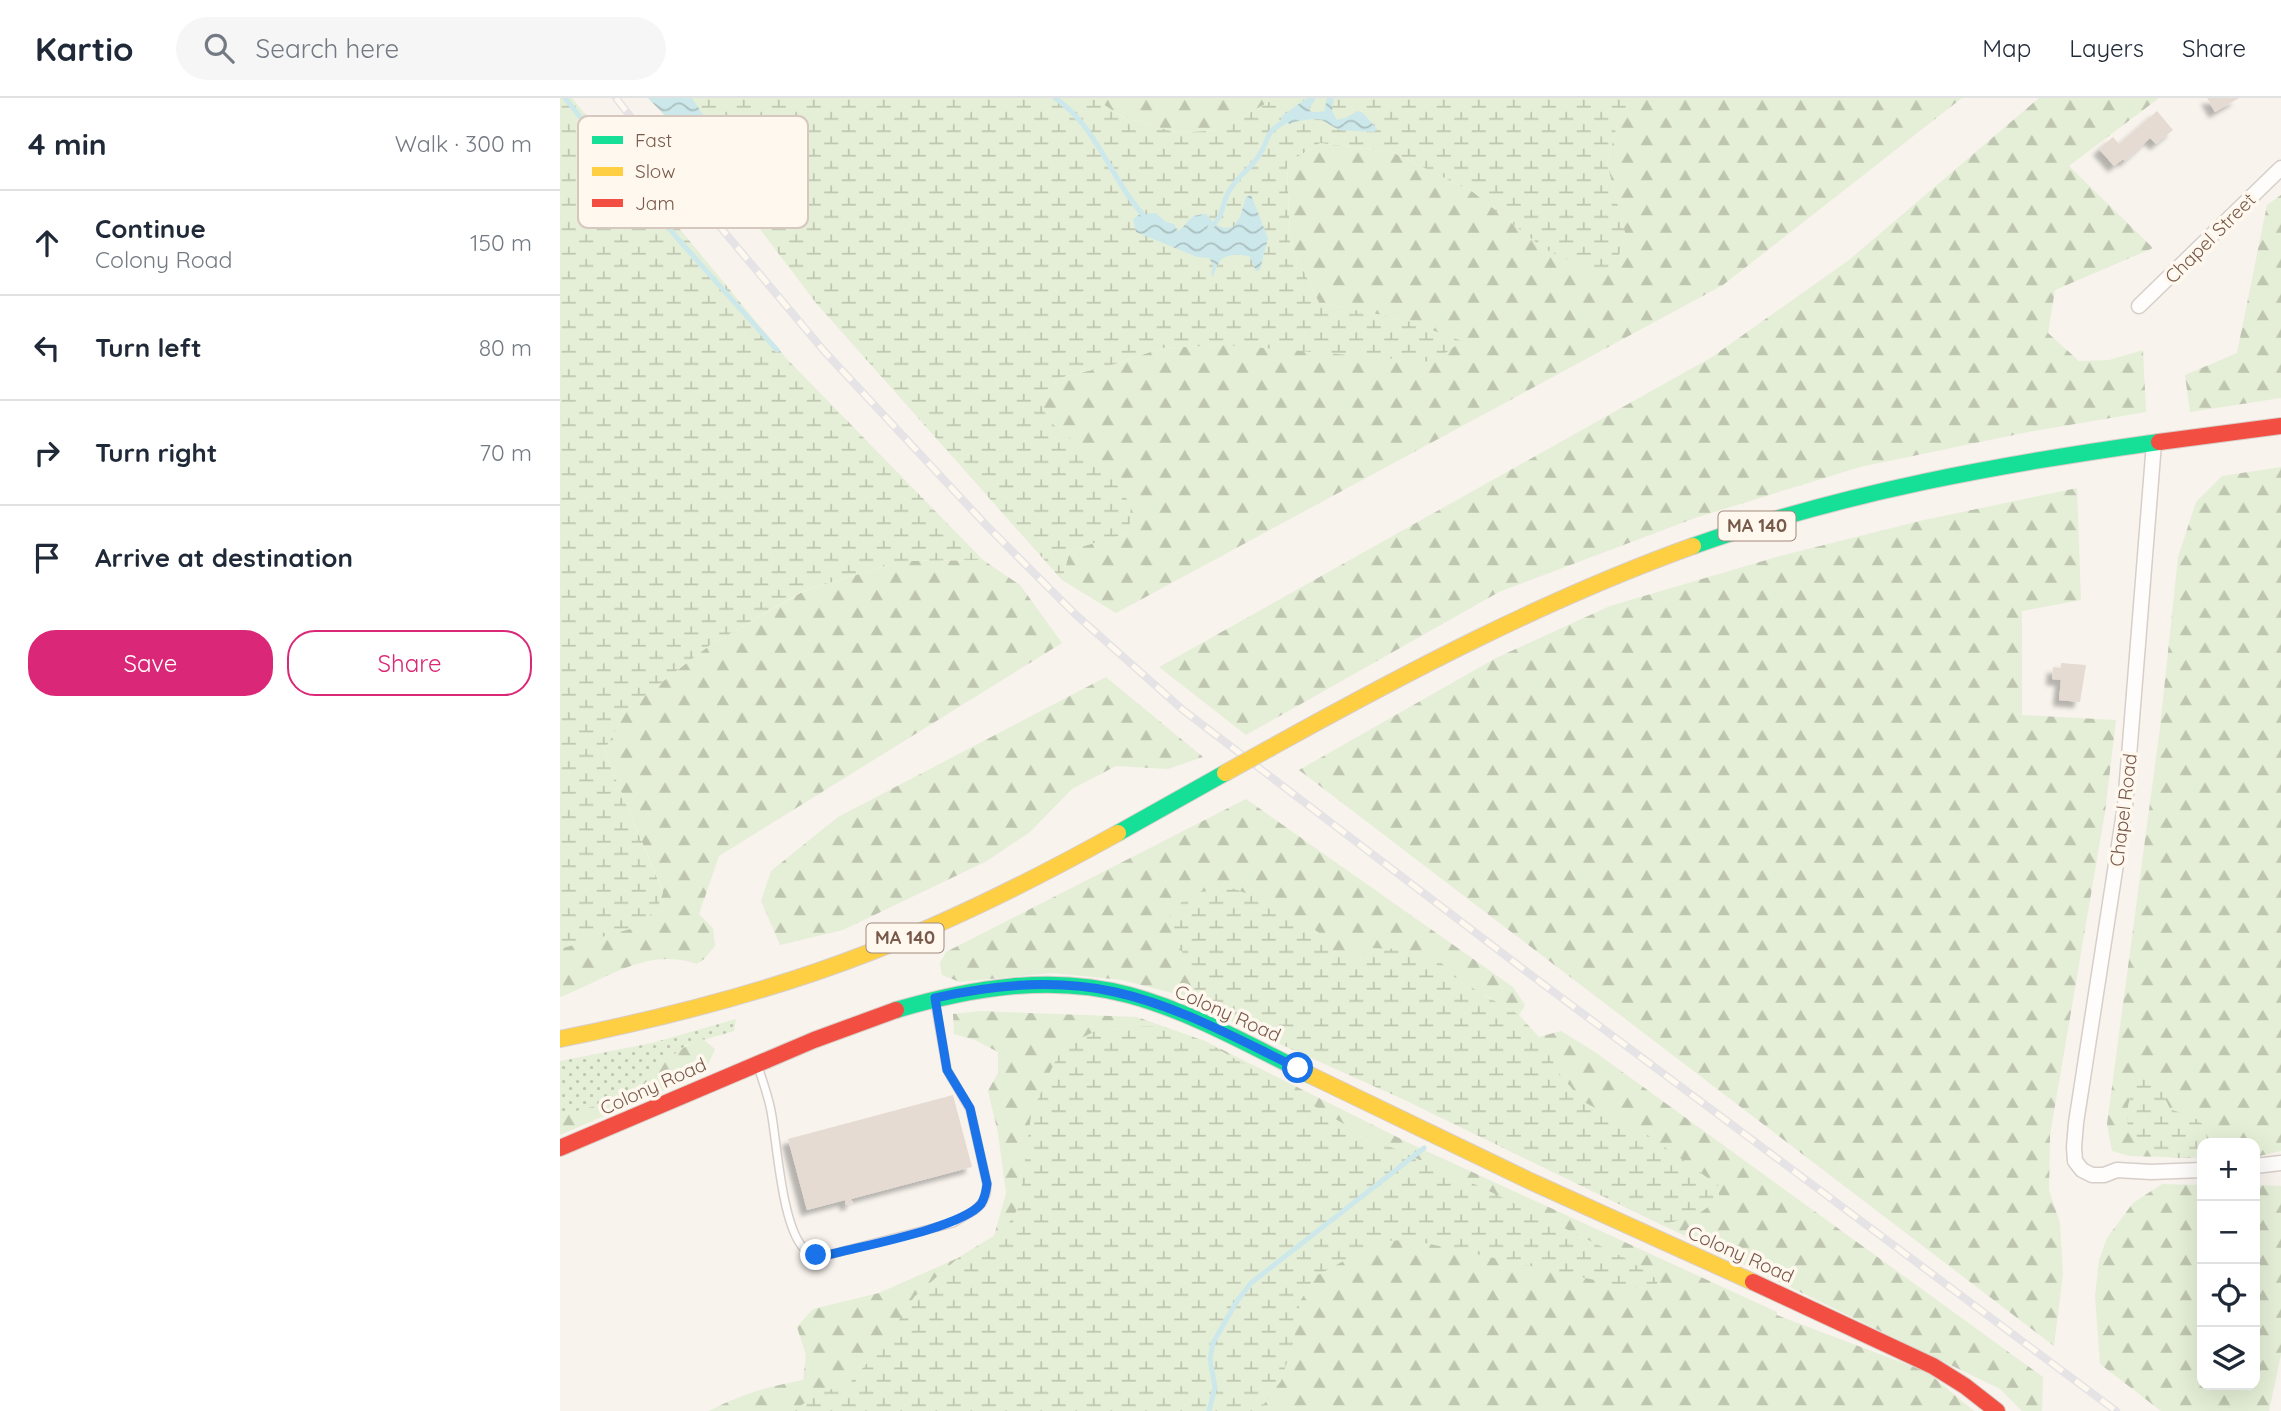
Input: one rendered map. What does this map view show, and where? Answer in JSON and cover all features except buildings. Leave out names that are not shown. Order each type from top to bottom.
[{"type":"main road","name":"MA 140","points":[[560,1039],[793,980],[932,927],[1049,870],[1378,688],[1516,619],[1657,560],[1729,534],[1803,511],[1955,475],[2281,426]]},
{"type":"main road","name":"Colony Road","points":[[560,1149],[757,1063],[887,1012],[935,998],[989,989],[1067,985],[1118,992],[1160,1005],[1270,1055],[1530,1181],[1833,1318],[1933,1367],[1965,1386],[1997,1411]]},
{"type":"street","name":"Chapel Street","points":[[2139,306],[2281,168]]},
{"type":"street","name":"Chapel Road","points":[[2154,443],[2125,806],[2074,1147],[2075,1161],[2083,1171],[2098,1176],[2117,1170],[2197,1170]]},
{"type":"street","points":[[2260,1165],[2281,1163]]},
{"type":"lane","points":[[757,1063],[771,1111],[781,1186],[798,1241],[806,1251],[816,1255],[828,1255],[953,1223],[982,1203],[987,1184],[970,1108],[947,1070],[935,998]]},
{"type":"green space","points":[[560,98],[572,98],[587,116],[578,116],[578,228],[679,228],[786,358],[983,560],[901,561],[803,591],[710,645],[627,709],[604,751],[663,893],[657,909],[634,928],[560,947]]},
{"type":"green space","points":[[648,98],[1093,98],[1123,117],[1178,133],[1219,130],[1276,98],[1631,98],[1617,125],[1607,164],[1626,237],[1613,270],[1586,269],[1543,248],[1473,192],[1390,151],[1320,143],[1287,163],[1290,243],[1319,303],[1402,319],[1462,341],[1433,362],[1226,345],[1162,348],[1112,365],[1059,378],[1038,398],[1049,421],[1101,463],[1131,505],[1129,533],[1070,550],[1062,580],[816,303],[759,228],[808,228],[808,116],[665,116]]},
{"type":"green space","points":[[1093,98],[1276,98],[1219,130],[1178,133],[1123,117]]},
{"type":"green space","points":[[1631,98],[1962,98],[1723,285],[1116,613],[1062,580],[1070,550],[1129,533],[1101,463],[1049,422],[1038,398],[1059,378],[1112,365],[1162,348],[1226,345],[1402,319],[1319,303],[1290,243],[1287,163],[1320,143],[1390,151],[1473,192],[1543,248],[1626,237],[1607,164],[1617,125]]},
{"type":"green space","points":[[2039,98],[2159,98],[2069,166],[2153,248],[2055,290],[2048,333],[2079,361],[2109,360],[2143,350],[2146,412],[2028,432],[1860,467],[1695,518],[1499,592],[1246,735],[1159,667],[1712,357],[1849,260]]},
{"type":"green space","points":[[2281,195],[2281,398],[2190,412],[2185,375],[2237,353],[2267,205]]},
{"type":"green space","points":[[2281,467],[2281,1151],[2260,1156],[2260,1138],[2197,1138],[2197,1158],[2130,1156],[2112,1151],[2107,1124],[2160,728],[2178,557],[2196,502],[2222,476]]},
{"type":"green space","points":[[2077,488],[2081,600],[2022,611],[2022,715],[2116,720],[2105,812],[2050,1135],[2049,1190],[2060,1223],[2063,1274],[2054,1346],[1299,770],[1496,658],[1610,606],[1780,556],[1924,520]]},
{"type":"green space","points":[[983,560],[1020,585],[1062,643],[719,856],[699,914],[713,928],[715,946],[697,964],[661,959],[644,962],[560,997],[560,947],[563,948],[663,892],[604,751],[627,709],[710,645],[804,591],[901,561]]},
{"type":"green space","points":[[1106,677],[1203,757],[1168,769],[1116,766],[1072,789],[1030,832],[987,861],[843,930],[780,945],[761,901],[771,871],[838,817]]},
{"type":"green space","points":[[1246,799],[1513,987],[1525,1005],[1519,1015],[1485,995],[1205,962],[1195,999],[1122,980],[1052,973],[960,982],[942,975],[940,963],[946,952]]},
{"type":"green space","points":[[1223,885],[1257,897],[1275,914],[1303,922],[1321,934],[1331,950],[1344,960],[1352,961],[1369,948],[1403,949],[1436,958],[1462,982],[1519,1015],[1539,1037],[1561,1076],[1584,1102],[1649,1136],[1719,1186],[1719,1199],[1697,1215],[1662,1225],[1409,1102],[1209,1012],[1195,999],[1194,977],[1185,956],[1172,938],[1170,916],[1187,896]]},
{"type":"green space","points":[[980,1011],[1137,1017],[1205,1041],[1409,1143],[1777,1312],[1777,1315],[1927,1372],[1974,1411],[709,1411],[755,1392],[803,1380],[806,1355],[797,1327],[813,1309],[879,1293],[958,1258],[994,1236],[1006,1193],[998,1133],[988,1091],[998,1073],[998,1052],[975,1040],[954,1034],[953,1014]]},
{"type":"green space","points":[[736,1019],[734,1031],[686,1045],[632,1089],[602,1105],[560,1115],[560,1061],[652,1043]]},
{"type":"green space","points":[[1159,1026],[1205,1041],[1359,1133],[1483,1188],[1627,1259],[1658,1280],[1655,1290],[1627,1287],[1411,1240],[1381,1241],[1314,1277],[1300,1302],[1294,1340],[1281,1381],[1259,1411],[792,1411],[822,1392],[849,1384],[883,1345],[914,1297],[958,1258],[1005,1229],[1019,1207],[1031,1115],[1062,1048],[1103,1027]]},
{"type":"green space","points":[[1561,1031],[1595,1052],[2043,1377],[2042,1411],[2022,1411],[2000,1389],[1409,1102],[1461,1114],[1522,1074],[1539,1037]]},
{"type":"green space","points":[[703,1039],[715,1049],[709,1063],[688,1080],[560,1135],[560,1115],[615,1099],[632,1089],[682,1048]]},
{"type":"green space","points":[[2145,1073],[2156,1078],[2170,1109],[2201,1122],[2206,1138],[2197,1138],[2197,1153],[2185,1158],[2164,1156],[2144,1148],[2136,1141],[2128,1127],[2127,1110]]},
{"type":"green space","points":[[2162,1184],[2197,1185],[2197,1390],[2260,1390],[2260,1185],[2281,1186],[2281,1355],[2269,1411],[2161,1411],[2100,1364],[2095,1296],[2099,1260],[2107,1238],[2133,1203]]},
{"type":"water","points":[[648,98],[692,98],[704,116],[665,116]]},
{"type":"water","points":[[1307,98],[1316,98],[1309,109],[1312,112],[1324,112],[1327,98],[1334,98],[1332,111],[1337,120],[1358,111],[1377,129],[1374,132],[1339,130],[1320,119],[1290,124],[1281,120],[1282,116]]},
{"type":"water","points":[[1251,195],[1268,238],[1260,270],[1256,271],[1250,257],[1231,255],[1220,262],[1213,277],[1213,265],[1209,258],[1197,257],[1136,232],[1133,219],[1140,214],[1156,213],[1166,222],[1174,224],[1178,231],[1192,217],[1206,214],[1224,228],[1233,227],[1240,217],[1246,197]]},
{"type":"waterway","points":[[565,98],[579,116]]},
{"type":"waterway","points":[[1055,98],[1082,124],[1123,188],[1146,218]]},
{"type":"waterway","points":[[1210,227],[1220,216],[1231,188],[1258,157],[1270,133],[1287,120]]},
{"type":"waterway","points":[[669,228],[777,350]]},
{"type":"waterway","points":[[1209,1411],[1215,1387],[1210,1359],[1213,1343],[1237,1301],[1251,1283],[1424,1148]]},
{"type":"railway","points":[[616,98],[630,116]]},
{"type":"railway","points":[[721,228],[824,351],[987,526],[1075,614],[1183,710],[1535,978],[2116,1411]]},
{"type":"traffic: fast","points":[[1693,546],[1807,510],[1923,482],[2159,442]]},
{"type":"traffic: fast","points":[[1118,833],[1225,773]]},
{"type":"traffic: fast","points":[[896,1010],[953,995],[1012,986],[1071,985],[1100,989],[1129,995],[1176,1011],[1221,1030],[1310,1075]]},
{"type":"traffic: slow","points":[[1272,747],[1375,691],[1531,613],[1693,546]]},
{"type":"traffic: slow","points":[[1225,773],[1272,747]]},
{"type":"traffic: slow","points":[[560,1039],[716,1003],[830,967],[964,912],[1118,833]]},
{"type":"traffic: slow","points":[[1310,1075],[1530,1181],[1753,1282]]},
{"type":"traffic: jam","points":[[2159,442],[2281,426]]},
{"type":"traffic: jam","points":[[560,1148],[814,1040],[896,1010]]},
{"type":"traffic: jam","points":[[1753,1282],[1933,1366],[1997,1411]]},
{"type":"route","points":[[816,1255],[828,1255],[953,1223],[982,1203],[987,1184],[970,1108],[947,1070],[935,998],[979,990],[1038,985],[1067,985],[1118,992],[1186,1015],[1298,1068]]}]
